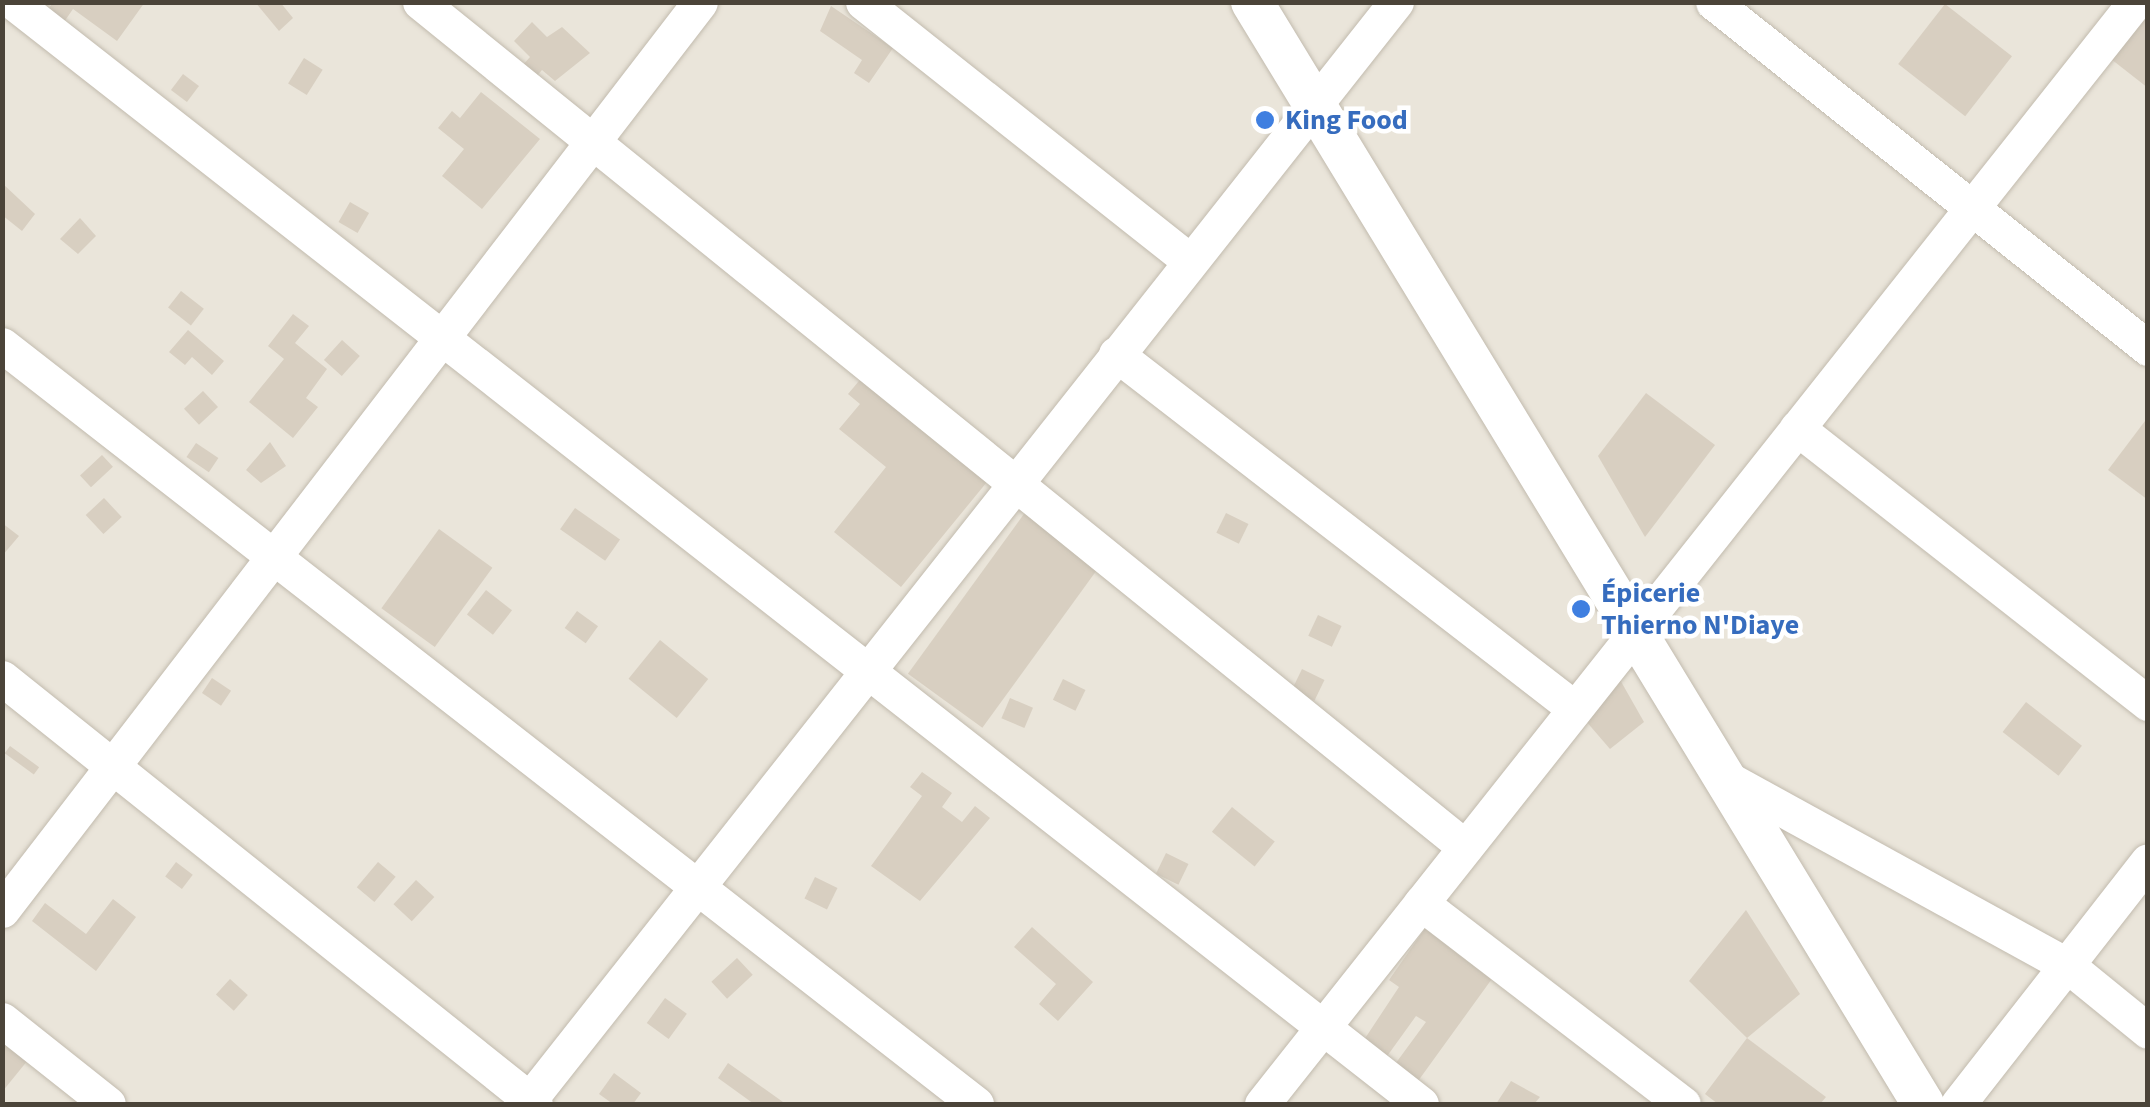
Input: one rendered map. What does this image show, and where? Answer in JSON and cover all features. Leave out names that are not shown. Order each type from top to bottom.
[{"type":"street","points":[[14,2],[1421,1104]]},
{"type":"street","points":[[420,2],[1016,480],[1465,847]]},
{"type":"street","points":[[2,910],[700,2]]},
{"type":"street","points":[[863,2],[1190,260]]},
{"type":"street","points":[[1252,2],[1638,629],[1923,1104]]},
{"type":"street","points":[[2,678],[530,1103],[1016,480],[1396,2]]},
{"type":"street","points":[[1712,2],[2148,348]]},
{"type":"street","points":[[1262,1104],[2135,2]]},
{"type":"street","points":[[2,345],[976,1104]]},
{"type":"street","points":[[1116,354],[1574,708]]},
{"type":"street","points":[[1797,428],[2148,704]]},
{"type":"street","points":[[1728,779],[2067,965],[2148,1031]]},
{"type":"street","points":[[1958,1104],[2148,861]]},
{"type":"street","points":[[1421,902],[1683,1104]]},
{"type":"street","points":[[2,1020],[108,1104]]},
{"type":"shaded area","points":[[3,3],[2147,3],[2147,1104],[3,1104]]},
{"type":"building","points":[[53,2],[145,2],[117,41],[73,9],[64,22],[48,10]]},
{"type":"building","points":[[255,2],[280,2],[293,18],[279,31]]},
{"type":"building","points":[[1945,4],[2012,56],[1965,116],[1898,64]]},
{"type":"building","points":[[831,6],[893,48],[869,83],[854,73],[862,60],[820,31]]},
{"type":"building","points":[[2148,12],[2148,88],[2111,59]]},
{"type":"building","points":[[532,22],[547,37],[562,27],[590,53],[555,81],[542,70],[535,78],[522,66],[530,57],[514,41]]},
{"type":"building","points":[[304,58],[323,70],[307,95],[288,83]]},
{"type":"building","points":[[183,74],[199,86],[187,102],[171,90]]},
{"type":"building","points":[[481,92],[540,139],[482,209],[442,176],[464,149],[438,128],[452,111],[460,118]]},
{"type":"building","points":[[2,183],[35,214],[22,231],[2,215]]},
{"type":"building","points":[[350,202],[369,213],[358,233],[338,222]]},
{"type":"building","points":[[80,218],[96,236],[78,254],[60,239]]},
{"type":"building","points":[[181,291],[204,309],[191,325],[168,308]]},
{"type":"building","points":[[293,314],[309,326],[295,343],[327,369],[306,398],[318,407],[293,438],[249,402],[284,359],[268,346]]},
{"type":"building","points":[[188,330],[224,361],[212,375],[192,357],[185,365],[169,352]]},
{"type":"building","points":[[342,340],[360,356],[342,376],[324,360]]},
{"type":"building","points":[[864,375],[991,477],[901,587],[834,532],[886,467],[839,429],[860,404],[848,394]]},
{"type":"building","points":[[203,391],[218,407],[199,425],[184,409]]},
{"type":"building","points":[[1646,393],[1715,445],[1645,537],[1598,456]]},
{"type":"building","points":[[2148,417],[2148,500],[2108,470]]},
{"type":"building","points":[[270,442],[286,466],[261,483],[246,470]]},
{"type":"building","points":[[196,443],[218,458],[209,472],[186,457]]},
{"type":"building","points":[[102,455],[113,467],[91,487],[80,475]]},
{"type":"building","points":[[104,498],[122,517],[103,534],[86,515]]},
{"type":"building","points":[[1029,507],[1103,561],[982,728],[908,674]]},
{"type":"building","points":[[575,508],[620,540],[605,561],[560,529]]},
{"type":"building","points":[[1226,513],[1248,524],[1239,544],[1216,533]]},
{"type":"building","points":[[2,523],[19,536],[2,556]]},
{"type":"building","points":[[439,529],[492,568],[435,647],[381,608]]},
{"type":"building","points":[[486,590],[512,610],[493,635],[467,614]]},
{"type":"building","points":[[577,611],[598,626],[586,643],[565,628]]},
{"type":"building","points":[[1318,615],[1342,626],[1332,647],[1308,636]]},
{"type":"building","points":[[660,640],[708,679],[677,718],[629,679]]},
{"type":"building","points":[[1302,669],[1324,680],[1314,701],[1292,690]]},
{"type":"building","points":[[212,678],[231,691],[221,706],[202,693]]},
{"type":"building","points":[[1619,678],[1644,722],[1610,749],[1579,713]]},
{"type":"building","points":[[1063,679],[1085,690],[1075,711],[1053,700]]},
{"type":"building","points":[[1010,698],[1033,708],[1024,728],[1001,718]]},
{"type":"building","points":[[2026,702],[2082,746],[2059,776],[2003,732]]},
{"type":"building","points":[[10,746],[39,767],[34,774],[5,753]]},
{"type":"building","points":[[922,772],[952,793],[942,807],[962,822],[975,806],[990,818],[920,901],[871,866],[922,796],[910,787]]},
{"type":"building","points":[[1232,807],[1275,842],[1255,866],[1212,832]]},
{"type":"building","points":[[1166,853],[1188,864],[1178,885],[1156,874]]},
{"type":"building","points":[[176,862],[193,875],[182,889],[165,876]]},
{"type":"building","points":[[378,862],[396,877],[374,902],[357,887]]},
{"type":"building","points":[[815,877],[837,888],[827,910],[804,899]]},
{"type":"building","points":[[416,880],[434,897],[412,921],[393,904]]},
{"type":"building","points":[[113,899],[136,917],[96,971],[32,921],[45,903],[86,934]]},
{"type":"building","points":[[1746,910],[1800,994],[1747,1038],[1689,981]]},
{"type":"building","points":[[1032,927],[1093,982],[1058,1021],[1039,1004],[1056,984],[1014,947]]},
{"type":"building","points":[[1426,927],[1494,976],[1413,1088],[1390,1071],[1426,1022],[1416,1016],[1380,1066],[1356,1052],[1399,987],[1389,980]]},
{"type":"building","points":[[737,958],[753,975],[727,999],[711,982]]},
{"type":"building","points":[[230,979],[248,995],[234,1011],[216,995]]},
{"type":"building","points":[[665,998],[687,1014],[669,1039],[647,1023]]},
{"type":"building","points":[[1747,1038],[1826,1097],[1820,1104],[1718,1104],[1705,1094]]},
{"type":"building","points":[[2,1040],[28,1060],[2,1092]]},
{"type":"building","points":[[728,1063],[783,1102],[754,1104],[718,1078]]},
{"type":"building","points":[[614,1073],[641,1093],[633,1104],[613,1104],[599,1094]]},
{"type":"building","points":[[1511,1081],[1540,1097],[1534,1104],[1496,1104]]},
{"type":"place","name":"King Food","points":[[1265,120]]},
{"type":"place","name":"Épicerie Thierno N'Diaye","points":[[1581,609]]}]
